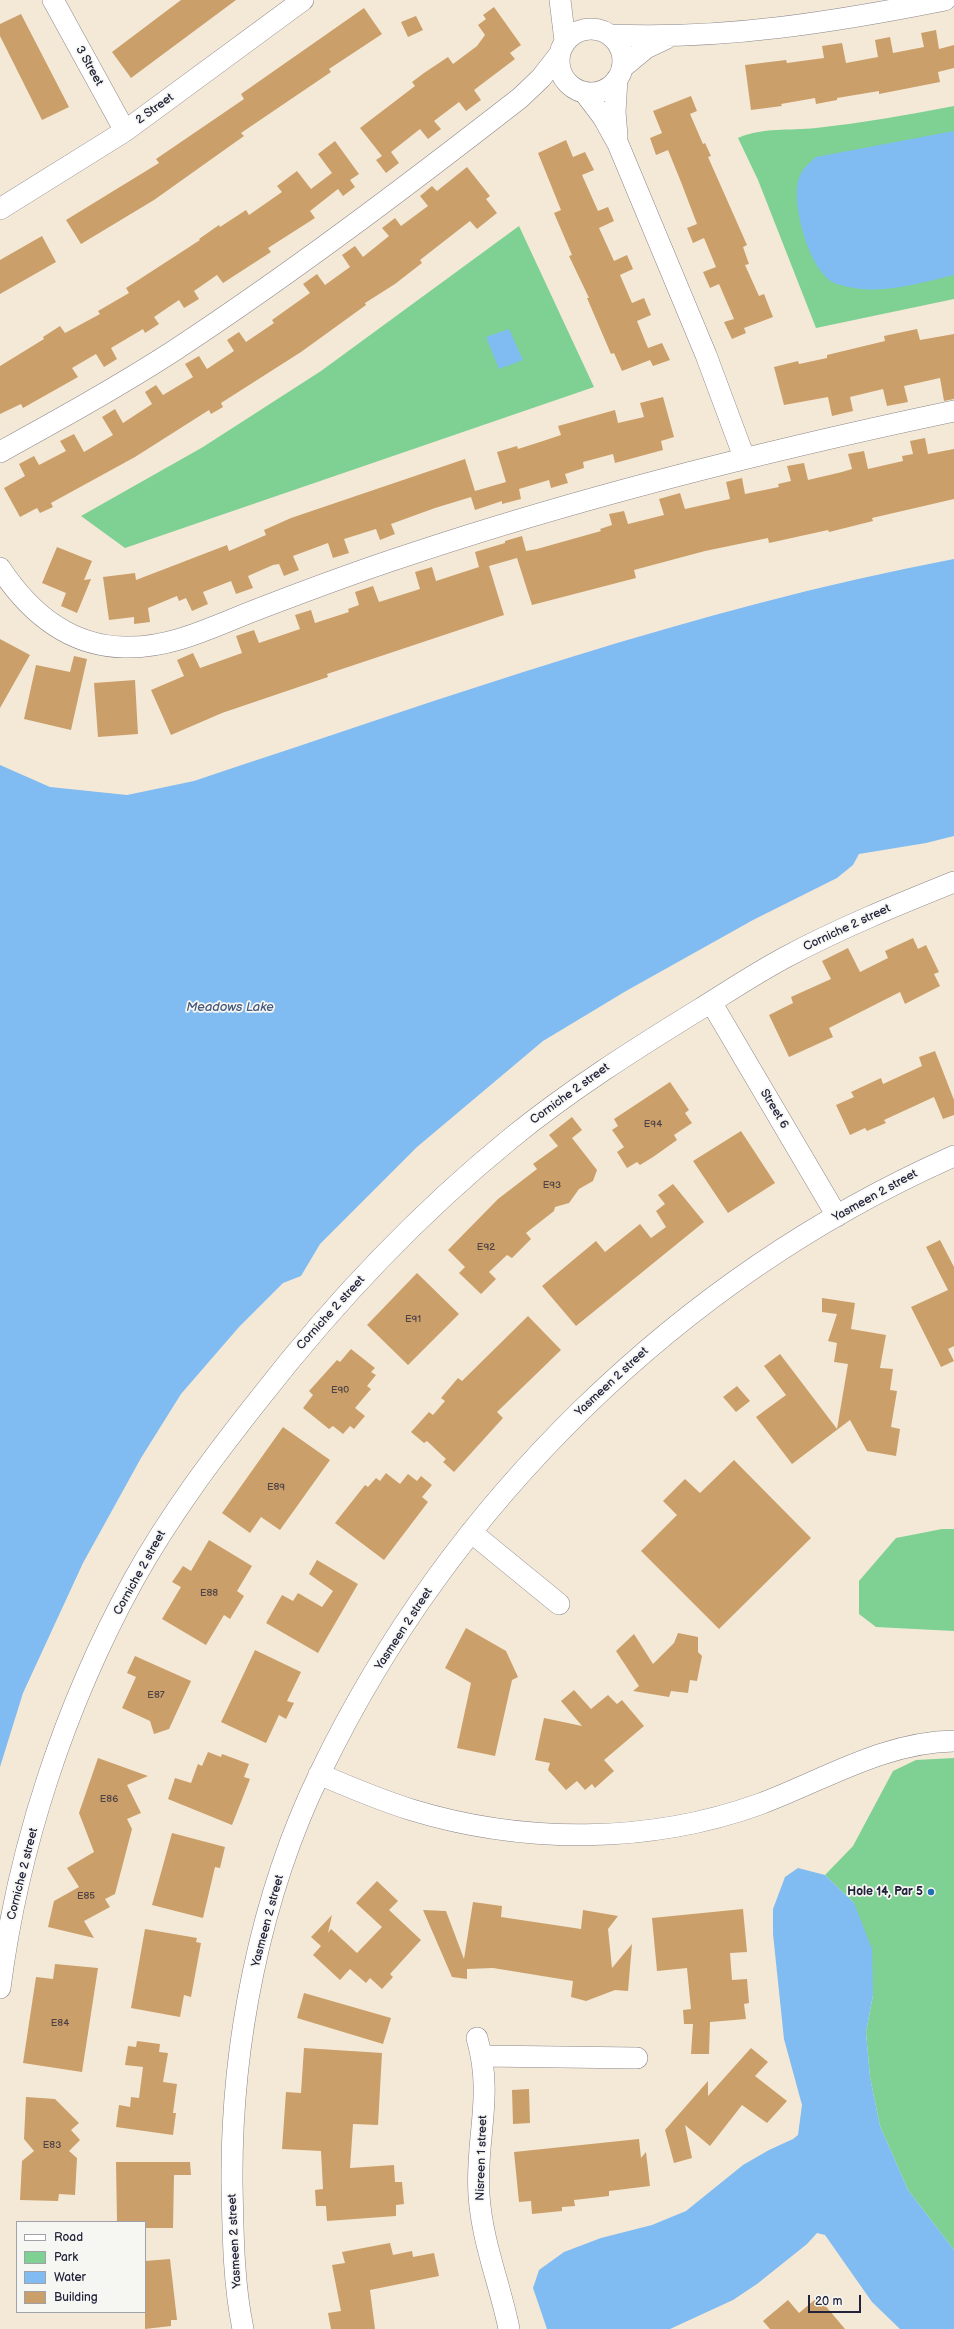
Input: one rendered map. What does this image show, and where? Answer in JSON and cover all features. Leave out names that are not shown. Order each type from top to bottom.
[{"type":"street","name":"3 Street","points":[[53,0],[125,131]]},
{"type":"street","name":"2 Street","points":[[0,209],[125,131],[303,0]]},
{"type":"street","points":[[560,0],[562,48],[559,67],[564,78],[578,89],[603,116],[618,144],[706,355],[744,457]]},
{"type":"street","points":[[567,0],[621,50],[615,112],[618,144]]},
{"type":"street","points":[[0,452],[111,389],[229,314],[363,218],[520,98],[541,78],[562,48],[582,30],[675,36],[789,27],[869,15],[945,0]]},
{"type":"street","points":[[520,98],[545,89],[602,90],[646,48],[675,36]]},
{"type":"street","points":[[0,568],[16,593],[38,615],[64,631],[92,642],[122,648],[153,646],[183,639],[317,587],[419,551],[501,525],[744,457],[954,411]]},
{"type":"street","name":"Corniche 2 street","points":[[0,1988],[13,1909],[30,1840],[50,1773],[75,1707],[102,1643],[134,1581],[205,1469],[278,1374],[325,1318],[368,1271],[461,1180],[562,1098],[616,1061],[789,955],[872,915],[954,882]]},
{"type":"street","name":"Street 6","points":[[711,1002],[837,1216]]},
{"type":"street","name":"Yasmeen 2 street","points":[[243,2329],[232,2226],[232,2148],[241,2041],[258,1950],[284,1860],[319,1774],[364,1690],[415,1609],[471,1532],[534,1458],[603,1389],[676,1325],[754,1266],[837,1216],[925,1169],[954,1156]]},
{"type":"street","points":[[471,1532],[559,1604]]},
{"type":"street","points":[[319,1774],[365,1794],[460,1822],[510,1831],[569,1835],[628,1833],[687,1824],[745,1809],[790,1793],[861,1761],[898,1749],[936,1741],[954,1741]]},
{"type":"street","name":"Nisreen 1 street","points":[[509,2329],[502,2294],[491,2262],[483,2228],[479,2195],[486,2091],[479,2047],[637,2058]]},
{"type":"green space","points":[[954,106],[954,299],[816,328],[758,180],[738,138],[757,132],[850,124]]},
{"type":"green space","points":[[519,226],[594,387],[125,548],[81,516],[203,447],[321,371]]},
{"type":"green space","points":[[942,1529],[954,1529],[954,1631],[876,1627],[859,1614],[859,1581],[896,1538]]},
{"type":"green space","points":[[954,1758],[954,2250],[908,2190],[880,2126],[870,2077],[866,2032],[873,1995],[854,1903],[825,1875],[853,1846],[893,1771],[916,1760]]},
{"type":"water","points":[[954,131],[954,275],[896,288],[881,289],[852,288],[837,284],[827,278],[818,267],[804,237],[797,204],[799,178],[806,166],[816,157]]},
{"type":"water","points":[[509,329],[523,360],[499,369],[486,337]]},
{"type":"water","name":"Meadows Lake","points":[[954,559],[954,836],[926,843],[859,854],[853,865],[837,878],[753,920],[626,991],[543,1041],[417,1147],[320,1244],[301,1276],[283,1283],[239,1327],[181,1394],[141,1458],[83,1563],[23,1693],[0,1767],[0,765],[50,787],[127,795],[194,781],[476,687],[665,629],[857,579]]},
{"type":"water","points":[[798,1868],[825,1875],[854,1903],[872,1949],[873,1995],[866,2032],[870,2077],[880,2126],[908,2190],[954,2250],[954,2329],[900,2329],[872,2302],[825,2235],[817,2233],[807,2244],[757,2284],[733,2300],[670,2329],[547,2329],[533,2288],[539,2270],[564,2252],[601,2238],[652,2225],[686,2211],[743,2165],[798,2135],[802,2105],[784,2039],[773,1934],[773,1909],[785,1877]]},
{"type":"building","points":[[181,0],[236,0],[131,78],[112,52]]},
{"type":"building","points":[[494,7],[521,45],[510,53],[515,59],[474,90],[481,100],[466,111],[459,102],[434,121],[441,129],[428,139],[420,129],[391,152],[399,163],[386,173],[376,160],[382,156],[360,128],[415,86],[412,82],[424,73],[448,57],[453,64],[477,46],[485,35],[478,25],[486,19],[483,15]]},
{"type":"building","points":[[364,8],[382,34],[329,69],[331,72],[241,133],[244,136],[154,200],[81,244],[66,220],[159,163],[156,159],[244,99],[241,94]]},
{"type":"building","points":[[21,14],[69,107],[42,120],[0,36],[0,24]]},
{"type":"building","points":[[416,16],[423,30],[408,37],[401,22]]},
{"type":"building","points":[[936,30],[939,49],[954,45],[954,68],[938,72],[940,82],[879,94],[879,91],[837,98],[837,100],[816,104],[815,98],[781,104],[782,106],[751,110],[745,65],[786,60],[787,63],[824,58],[822,46],[842,43],[846,63],[878,57],[875,40],[890,37],[893,53],[924,47],[921,33]]},
{"type":"building","points":[[691,96],[697,111],[690,114],[703,144],[705,143],[711,156],[708,157],[747,245],[743,247],[749,264],[745,265],[759,296],[764,294],[773,317],[744,328],[746,333],[732,339],[724,322],[734,319],[719,284],[710,288],[703,272],[716,267],[704,238],[693,243],[687,228],[697,224],[668,150],[656,155],[650,138],[662,133],[653,111]]},
{"type":"building","points":[[566,140],[573,157],[585,152],[594,170],[582,175],[598,211],[608,207],[614,221],[599,228],[614,261],[627,255],[633,269],[620,275],[632,303],[644,298],[651,315],[637,321],[648,348],[662,343],[670,360],[653,366],[650,360],[622,371],[614,353],[611,354],[587,298],[589,298],[569,256],[572,255],[554,213],[561,210],[538,153]]},
{"type":"building","points":[[335,141],[359,174],[350,180],[355,187],[343,196],[338,189],[310,211],[315,218],[268,248],[271,252],[223,283],[217,275],[194,291],[199,299],[184,308],[179,300],[154,317],[159,324],[145,333],[143,329],[111,348],[117,359],[104,367],[96,354],[72,368],[78,377],[23,408],[21,404],[0,414],[0,366],[44,339],[43,337],[60,326],[65,333],[100,314],[98,311],[129,293],[126,288],[200,240],[199,239],[219,225],[220,227],[246,210],[249,215],[282,192],[277,186],[297,171],[311,189],[332,173],[318,154]]},
{"type":"building","points":[[467,167],[490,196],[486,199],[497,213],[477,229],[470,221],[420,260],[422,263],[395,284],[365,303],[366,305],[301,352],[221,403],[223,407],[211,414],[209,410],[135,457],[51,503],[53,507],[40,513],[37,508],[20,517],[4,488],[25,476],[19,464],[34,456],[39,465],[66,451],[60,441],[74,434],[84,452],[113,435],[102,417],[115,409],[123,423],[152,404],[145,392],[156,385],[163,395],[193,377],[185,364],[199,356],[207,369],[234,351],[227,340],[239,332],[246,342],[274,323],[272,320],[310,293],[303,284],[317,274],[325,285],[350,267],[342,255],[355,246],[363,257],[389,236],[382,228],[395,218],[401,226],[428,206],[420,196],[432,186],[437,191]]},
{"type":"building","points":[[42,236],[56,262],[0,294],[0,260]]},
{"type":"building","points":[[917,329],[920,340],[954,334],[954,399],[944,401],[940,378],[904,386],[908,402],[887,406],[883,389],[850,397],[853,411],[832,416],[828,397],[784,405],[774,367],[798,361],[799,364],[827,358],[827,355],[885,341],[884,336]]},
{"type":"building","points":[[663,397],[674,437],[661,441],[663,450],[615,463],[613,454],[583,462],[584,468],[565,474],[568,483],[551,488],[549,480],[519,489],[521,499],[502,504],[502,501],[475,510],[471,497],[435,508],[391,524],[395,534],[380,540],[376,529],[344,539],[349,553],[333,558],[328,543],[293,556],[299,570],[284,576],[279,564],[273,565],[248,576],[253,588],[236,594],[231,581],[203,592],[208,604],[192,611],[186,598],[179,601],[177,596],[148,608],[150,622],[134,624],[134,617],[109,620],[103,577],[135,573],[136,580],[227,545],[229,551],[266,535],[264,530],[291,518],[465,459],[475,491],[506,482],[497,452],[517,446],[518,449],[561,435],[558,426],[615,410],[618,423],[644,417],[640,403]]},
{"type":"building","points":[[925,438],[928,454],[954,449],[954,499],[872,518],[873,521],[829,532],[828,530],[769,543],[768,538],[705,551],[634,570],[636,578],[532,605],[517,558],[489,566],[504,615],[327,674],[328,677],[222,713],[171,735],[151,690],[184,676],[177,660],[193,653],[200,668],[242,653],[236,636],[254,630],[259,643],[300,629],[295,615],[311,610],[315,623],[349,612],[348,609],[359,605],[355,592],[373,586],[379,602],[420,589],[415,572],[432,567],[436,581],[479,567],[475,552],[505,543],[505,541],[522,536],[526,551],[601,531],[600,529],[612,525],[609,514],[624,511],[628,524],[664,515],[659,499],[680,493],[685,509],[730,499],[726,482],[742,478],[745,494],[779,487],[778,484],[791,481],[787,466],[804,463],[808,480],[852,469],[848,454],[864,451],[868,469],[903,461],[902,456],[913,454],[910,441]]},
{"type":"building","points":[[57,547],[92,561],[84,580],[91,579],[77,613],[61,606],[66,593],[42,583]]},
{"type":"building","points":[[0,639],[30,655],[0,708]]},
{"type":"building","points":[[74,656],[87,659],[71,730],[24,719],[36,665],[70,672]]},
{"type":"building","points":[[135,680],[138,734],[98,737],[94,683]]},
{"type":"building","points":[[913,938],[918,949],[926,945],[939,972],[934,974],[940,986],[905,1004],[900,992],[829,1028],[833,1037],[789,1057],[769,1015],[793,1003],[791,997],[831,979],[822,961],[848,948],[860,972],[888,958],[885,951]]},
{"type":"building","points":[[935,1051],[954,1100],[954,1115],[943,1119],[934,1097],[884,1120],[886,1123],[867,1131],[865,1128],[850,1135],[836,1105],[854,1097],[851,1092],[881,1078],[883,1084],[922,1066],[919,1057]]},
{"type":"building","points":[[670,1082],[689,1110],[685,1113],[692,1123],[674,1135],[677,1140],[653,1157],[640,1165],[637,1162],[627,1168],[617,1152],[624,1147],[612,1130],[618,1126],[614,1119]]},
{"type":"building","points":[[572,1117],[582,1130],[572,1138],[597,1170],[593,1181],[579,1189],[569,1203],[555,1207],[554,1211],[526,1233],[531,1239],[512,1258],[507,1255],[489,1272],[496,1279],[481,1294],[459,1273],[465,1267],[448,1250],[498,1199],[537,1169],[533,1164],[558,1146],[549,1135]]},
{"type":"building","points":[[741,1131],[775,1183],[728,1213],[693,1161]]},
{"type":"building","points":[[673,1184],[704,1222],[576,1326],[542,1286],[596,1241],[605,1252],[640,1224],[651,1238],[666,1227],[656,1211],[665,1204],[658,1195]]},
{"type":"building","points":[[940,1240],[954,1267],[954,1346],[948,1349],[954,1361],[941,1367],[911,1307],[948,1290],[926,1247]]},
{"type":"building","points":[[417,1273],[459,1314],[408,1365],[367,1325]]},
{"type":"building","points":[[822,1298],[855,1303],[851,1329],[886,1335],[880,1368],[893,1369],[890,1390],[897,1391],[891,1427],[900,1429],[896,1456],[867,1451],[850,1420],[792,1464],[756,1417],[786,1395],[764,1366],[780,1354],[837,1429],[848,1364],[834,1362],[837,1343],[828,1341],[837,1314],[822,1312]]},
{"type":"building","points":[[528,1316],[561,1350],[497,1412],[503,1418],[454,1472],[443,1462],[446,1459],[427,1441],[424,1443],[411,1432],[429,1412],[433,1415],[445,1401],[441,1398],[458,1378],[462,1381]]},
{"type":"building","points":[[351,1349],[375,1368],[371,1372],[376,1375],[367,1386],[371,1389],[355,1408],[365,1416],[354,1429],[350,1426],[343,1434],[333,1426],[329,1429],[303,1408],[313,1395],[309,1391],[337,1360],[340,1362]]},
{"type":"building","points":[[737,1386],[750,1401],[736,1412],[723,1397]]},
{"type":"building","points":[[283,1427],[330,1460],[280,1530],[261,1517],[250,1533],[222,1513]]},
{"type":"building","points":[[734,1460],[811,1538],[719,1629],[641,1551],[677,1515],[663,1501],[685,1479],[700,1493]]},
{"type":"building","points":[[386,1473],[400,1484],[408,1474],[417,1481],[421,1476],[432,1485],[422,1497],[428,1502],[384,1560],[335,1523],[365,1485],[368,1487],[376,1478],[380,1481]]},
{"type":"building","points":[[209,1540],[252,1566],[237,1591],[244,1596],[230,1619],[224,1615],[206,1645],[162,1619],[181,1587],[172,1582],[183,1566],[191,1571]]},
{"type":"building","points":[[317,1560],[358,1584],[318,1653],[266,1623],[282,1595],[293,1601],[298,1593],[322,1607],[333,1591],[309,1574]]},
{"type":"building","points":[[466,1628],[506,1651],[518,1677],[512,1680],[495,1756],[457,1748],[471,1683],[445,1668]]},
{"type":"building","points":[[678,1633],[698,1637],[698,1652],[702,1656],[697,1681],[690,1680],[688,1693],[671,1691],[669,1697],[633,1691],[639,1686],[616,1651],[634,1634],[653,1664],[674,1643]]},
{"type":"building","points":[[255,1650],[301,1672],[287,1701],[294,1703],[286,1719],[279,1715],[266,1743],[221,1722]]},
{"type":"building","points":[[135,1656],[191,1681],[169,1729],[154,1734],[150,1721],[122,1708],[136,1677],[127,1673]]},
{"type":"building","points":[[574,1690],[591,1709],[608,1695],[617,1704],[622,1700],[644,1726],[604,1760],[614,1771],[595,1788],[592,1784],[585,1790],[577,1781],[566,1790],[548,1770],[550,1763],[535,1760],[544,1718],[582,1726],[561,1701]]},
{"type":"building","points":[[208,1752],[221,1757],[222,1754],[249,1764],[244,1777],[250,1779],[232,1825],[168,1799],[175,1778],[191,1783],[198,1764],[202,1766]]},
{"type":"building","points":[[98,1758],[148,1776],[127,1785],[141,1813],[127,1819],[132,1829],[115,1894],[105,1899],[110,1907],[84,1921],[94,1938],[48,1927],[54,1901],[79,1887],[67,1868],[94,1852],[79,1813]]},
{"type":"building","points":[[172,1833],[225,1847],[220,1868],[215,1867],[203,1918],[152,1905]]},
{"type":"building","points":[[377,1881],[398,1901],[389,1910],[421,1940],[390,1974],[393,1977],[382,1989],[370,1978],[366,1983],[350,1969],[340,1980],[313,1955],[321,1946],[311,1937],[332,1915],[328,1933],[331,1929],[357,1953],[382,1927],[356,1903]]},
{"type":"building","points":[[473,1902],[502,1906],[501,1917],[581,1929],[583,1910],[618,1916],[608,1929],[612,1968],[632,1944],[628,1991],[615,1990],[586,2001],[571,1997],[573,1981],[493,1968],[467,1969],[467,1979],[452,1977],[423,1910],[446,1911],[464,1959]]},
{"type":"building","points":[[743,1909],[747,1952],[730,1953],[732,1980],[747,1979],[749,2003],[744,2004],[746,2019],[710,2022],[709,2054],[691,2054],[693,2024],[684,2024],[683,2010],[691,2009],[687,1968],[657,1971],[652,1918]]},
{"type":"building","points":[[145,1929],[197,1938],[196,1942],[201,1943],[191,1997],[184,1995],[180,2017],[131,2008]]},
{"type":"building","points":[[55,1964],[98,1968],[82,2072],[23,2063],[36,1977],[53,1979]]},
{"type":"building","points":[[304,1993],[391,2018],[383,2044],[297,2018]]},
{"type":"building","points":[[137,2041],[160,2044],[159,2052],[168,2053],[163,2082],[177,2084],[173,2113],[176,2113],[173,2135],[116,2127],[119,2105],[130,2107],[131,2097],[139,2098],[143,2067],[125,2065],[128,2046],[136,2047]]},
{"type":"building","points":[[304,2048],[382,2053],[378,2125],[353,2124],[350,2168],[394,2165],[395,2182],[402,2182],[404,2204],[396,2205],[396,2216],[327,2221],[326,2206],[316,2206],[315,2190],[323,2189],[321,2151],[282,2149],[286,2092],[301,2093]]},
{"type":"building","points":[[751,2048],[768,2062],[755,2076],[787,2101],[767,2123],[742,2105],[710,2146],[685,2125],[692,2158],[674,2163],[665,2130],[708,2081],[708,2096]]},
{"type":"building","points":[[529,2089],[530,2123],[513,2124],[512,2090]]},
{"type":"building","points":[[26,2097],[55,2099],[79,2123],[71,2130],[80,2140],[69,2151],[77,2158],[75,2195],[59,2194],[58,2201],[20,2200],[22,2161],[34,2151],[24,2139]]},
{"type":"building","points":[[639,2139],[641,2158],[646,2152],[650,2186],[609,2191],[609,2196],[574,2200],[575,2206],[562,2207],[562,2211],[532,2214],[531,2201],[519,2202],[514,2152]]},
{"type":"building","points":[[116,2162],[190,2162],[191,2175],[174,2175],[173,2228],[146,2228],[146,2221],[117,2221]]},
{"type":"building","points":[[390,2243],[393,2255],[412,2251],[413,2257],[434,2253],[439,2276],[370,2290],[375,2329],[331,2329],[328,2313],[341,2311],[332,2265],[345,2263],[342,2252]]},
{"type":"building","points":[[170,2259],[177,2320],[171,2320],[171,2326],[145,2329],[146,2261]]},
{"type":"building","points":[[818,2297],[845,2329],[770,2329],[763,2321],[788,2300],[799,2313]]},
{"type":"place","name":"Hole 14, Par 5","points":[[931,1892]]}]
